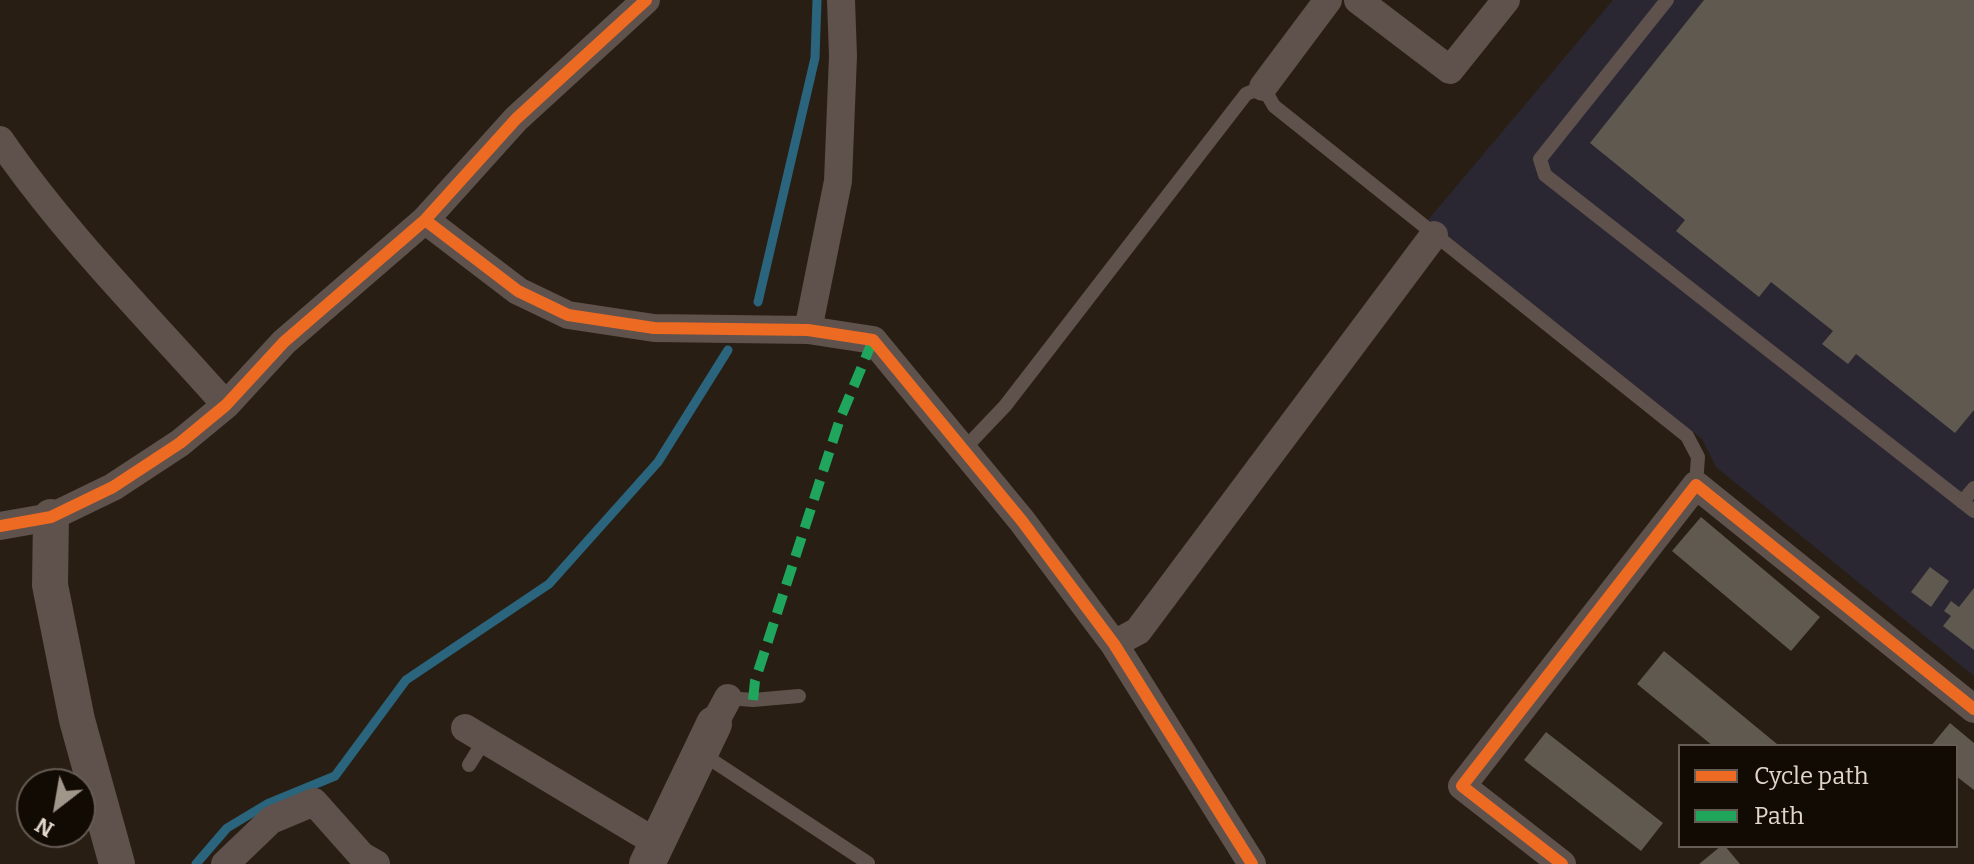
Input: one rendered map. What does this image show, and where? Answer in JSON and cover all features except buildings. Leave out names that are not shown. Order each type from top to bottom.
[{"type":"street","points":[[0,526],[51,517],[113,487],[180,443],[226,405],[284,342],[425,220],[516,119],[646,0]]},
{"type":"street","points":[[808,330],[838,181],[843,56],[841,0]]},
{"type":"street","points":[[1263,87],[1328,0]]},
{"type":"street","points":[[1358,0],[1450,70],[1506,0]]},
{"type":"street","points":[[0,140],[30,184],[226,405]]},
{"type":"street","points":[[425,220],[518,291],[568,315],[654,328],[808,330],[873,340],[1022,521],[1114,644],[1252,864]]},
{"type":"street","points":[[1114,644],[1138,631],[1434,235]]},
{"type":"street","points":[[1562,864],[1462,786],[1696,485],[1974,709]]},
{"type":"street","points":[[51,517],[50,585],[77,720],[117,864]]},
{"type":"street","points":[[475,734],[652,854],[714,725]]},
{"type":"street","points":[[225,864],[271,820],[314,802],[362,856],[376,864]]},
{"type":"lane","points":[[1667,0],[1540,159],[1545,175],[1968,507],[1974,488]]},
{"type":"lane","points":[[964,449],[1005,406],[1246,94],[1263,87],[1274,106],[1687,436],[1698,457],[1696,485]]},
{"type":"lane","points":[[799,696],[753,700],[714,725],[868,863]]},
{"type":"lane","points":[[469,765],[475,734]]},
{"type":"shaded area","points":[[1613,0],[1974,0],[1974,676],[1716,467],[1702,439],[1428,220]]},
{"type":"waterway","points":[[758,302],[815,58],[817,0]]},
{"type":"waterway","points":[[196,864],[227,828],[267,804],[335,776],[406,680],[549,584],[658,462],[728,350]]},
{"type":"marked path","points":[[753,700],[755,681],[840,419],[873,340]]},
{"type":"cycle path","points":[[0,526],[51,517],[113,487],[180,443],[226,405],[284,342],[425,220],[516,119],[646,0]]},
{"type":"cycle path","points":[[425,220],[518,291],[568,315],[654,328],[808,330],[873,340],[1022,521],[1114,644],[1252,864]]},
{"type":"cycle path","points":[[1562,864],[1462,786],[1696,485],[1974,709]]}]
